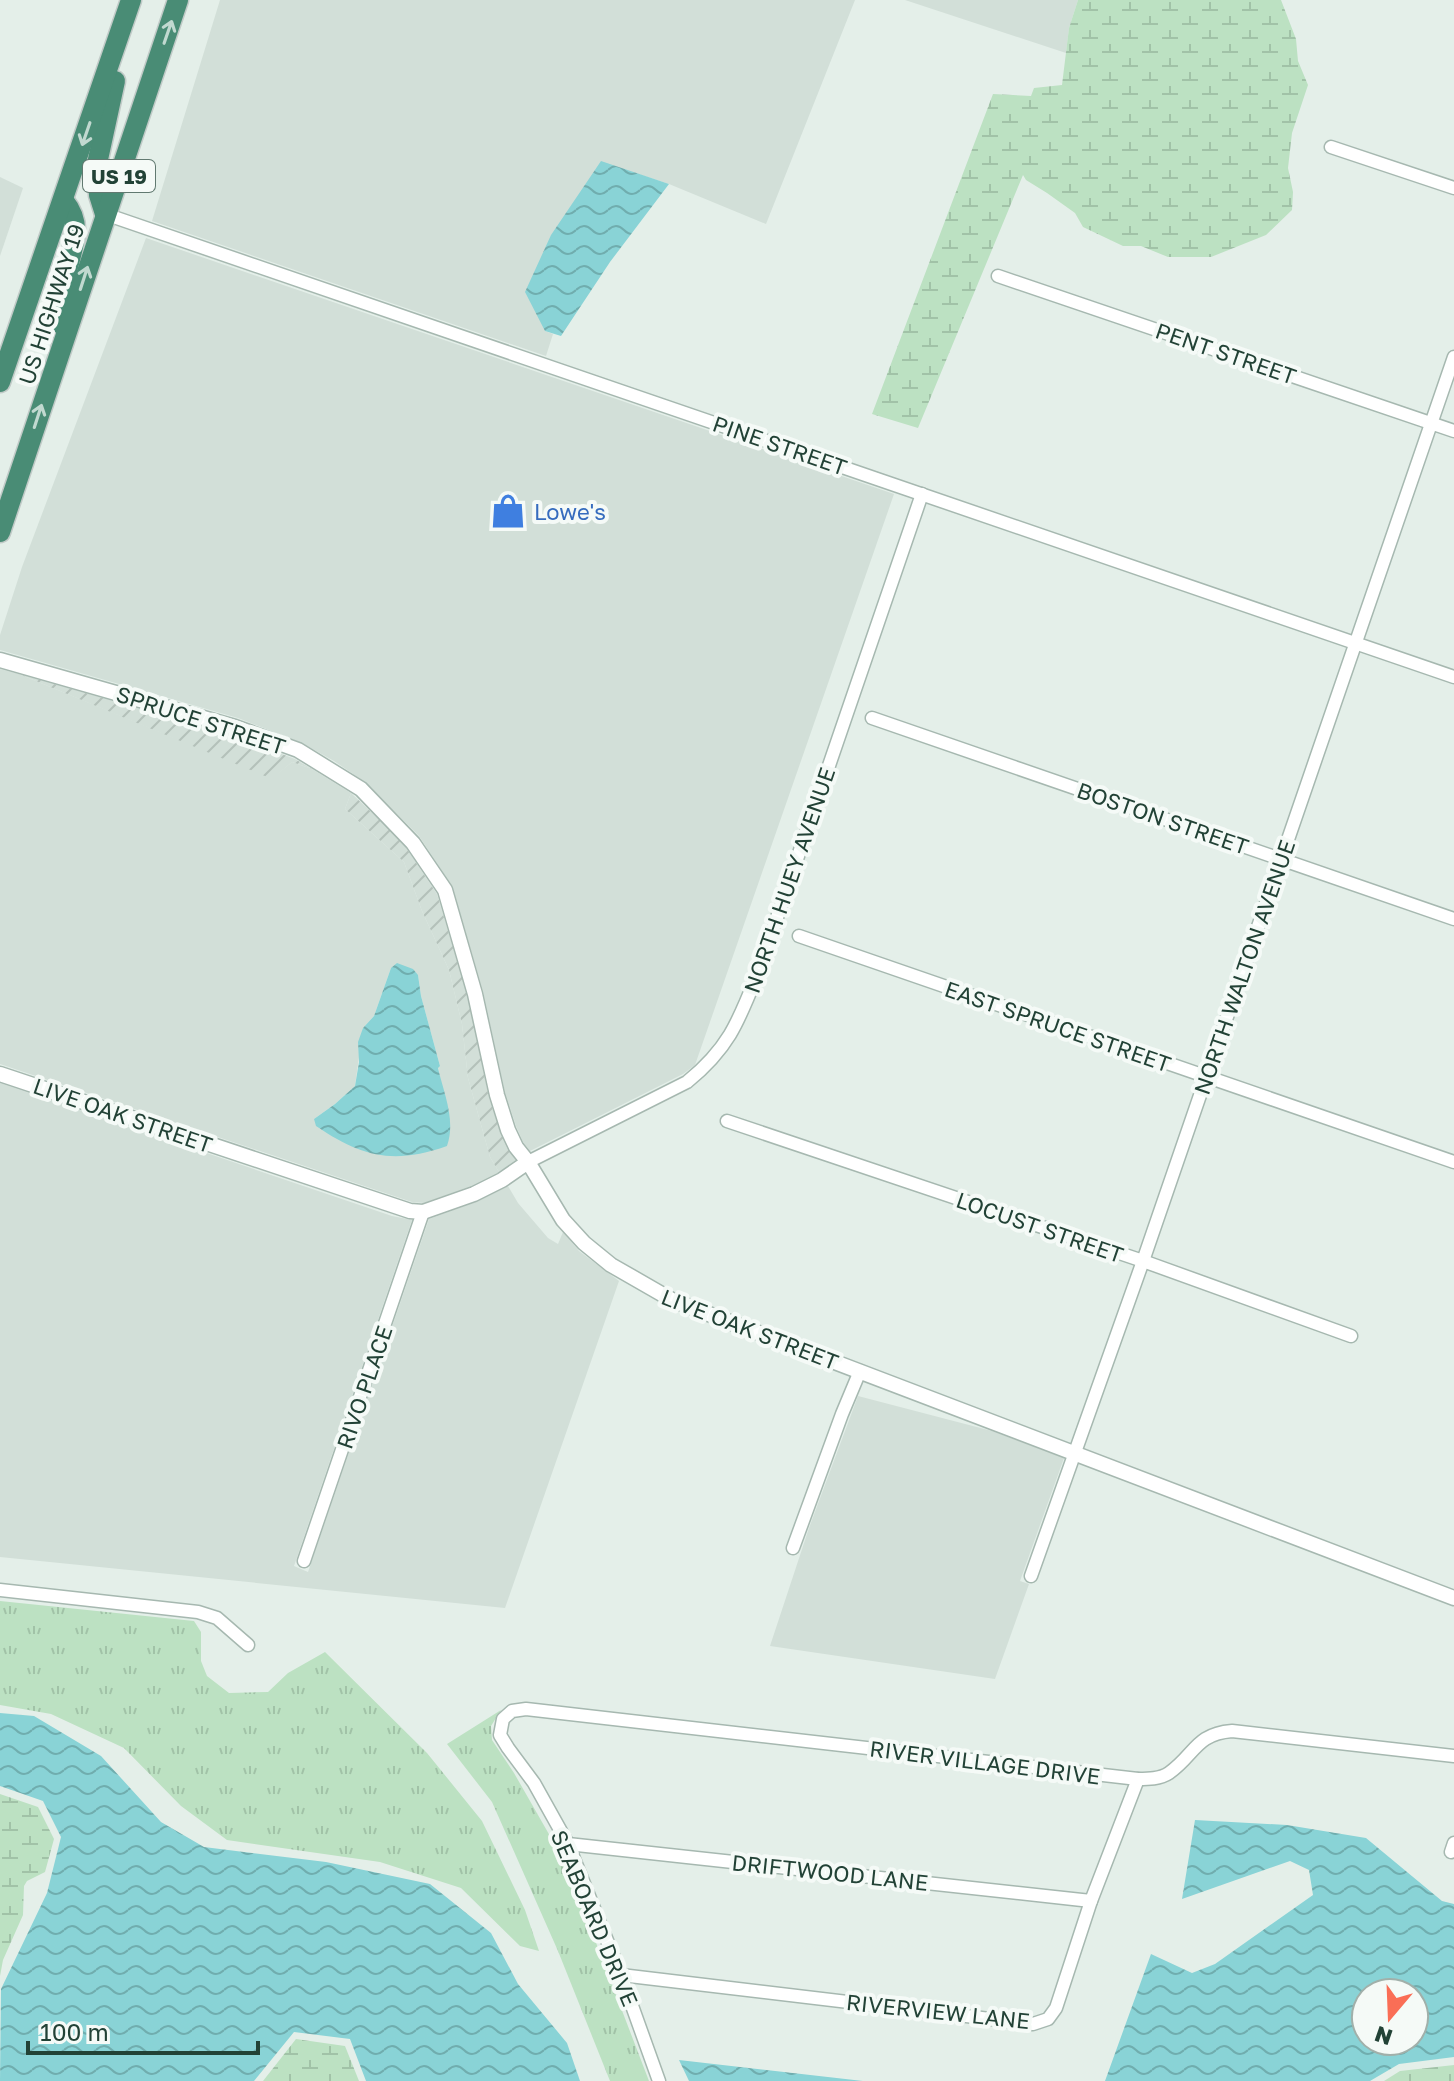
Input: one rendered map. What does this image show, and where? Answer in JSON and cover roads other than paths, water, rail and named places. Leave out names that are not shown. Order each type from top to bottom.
[{"type":"highway","name":"US HIGHWAY 19","points":[[0,532],[178,0]]},
{"type":"highway","name":"US HIGHWAY 19","points":[[0,382],[130,3]]},
{"type":"highway","points":[[105,214],[99,195],[97,164],[130,3]]},
{"type":"highway","points":[[60,352],[64,286],[75,237],[72,211],[64,201]]},
{"type":"street","points":[[1331,147],[1454,188]]},
{"type":"street","name":"PINE STREET","points":[[105,214],[1454,677]]},
{"type":"street","name":"PENT STREET","points":[[998,276],[1454,431]]},
{"type":"street","name":"NORTH WALTON AVENUE","points":[[1031,1576],[1143,1261],[1454,357]]},
{"type":"street","name":"NORTH HUEY AVENUE","points":[[528,1162],[687,1082],[707,1066],[729,1037],[764,955],[922,494]]},
{"type":"street","name":"SPRUCE STREET","points":[[0,660],[235,727],[298,750],[361,789],[413,843],[445,890],[475,994],[497,1095],[508,1130],[528,1162]]},
{"type":"street","name":"BOSTON STREET","points":[[872,718],[1454,919]]},
{"type":"street","name":"EAST SPRUCE STREET","points":[[799,936],[1454,1162]]},
{"type":"street","name":"LIVE OAK STREET","points":[[0,1074],[395,1207],[423,1212]]},
{"type":"street","name":"LOCUST STREET","points":[[727,1121],[1143,1261],[1351,1336]]},
{"type":"street","points":[[423,1212],[492,1185],[528,1162]]},
{"type":"street","name":"LIVE OAK STREET","points":[[528,1162],[563,1220],[584,1243],[619,1270],[672,1300],[1454,1598]]},
{"type":"street","name":"RIVO PLACE","points":[[304,1561],[423,1212]]},
{"type":"street","points":[[793,1548],[860,1371]]},
{"type":"street","points":[[0,1590],[198,1612],[217,1618],[248,1645]]},
{"type":"street","name":"RIVER VILLAGE DRIVE","points":[[503,1719],[512,1711],[526,1709],[1138,1779],[1169,1773],[1205,1738],[1232,1731],[1454,1756]]},
{"type":"street","name":"SEABOARD DRIVE","points":[[503,1719],[500,1735],[534,1783],[568,1844],[621,1975],[659,2081]]},
{"type":"street","name":"RIVERVIEW LANE","points":[[621,1975],[1033,2024],[1048,2019],[1056,2008],[1091,1901],[1138,1779]]},
{"type":"street","name":"DRIFTWOOD LANE","points":[[568,1844],[1091,1901]]},
{"type":"water","points":[[601,161],[669,184],[610,262],[561,336],[545,331],[525,292],[551,235]]},
{"type":"water","points":[[397,963],[413,969],[418,975],[440,1066],[450,1126],[447,1146],[394,1156],[378,1155],[348,1145],[316,1126],[314,1119],[355,1086],[358,1042],[363,1028],[374,1016],[391,968]]},
{"type":"water","points":[[0,1713],[34,1716],[101,1756],[161,1822],[204,1847],[326,1862],[430,1884],[491,1933],[518,1984],[567,2043],[580,2081],[366,2081],[350,2039],[294,2032],[254,2081],[0,2081],[1,1989],[47,1893],[61,1837],[43,1801],[0,1786]]},
{"type":"water","points":[[1195,1820],[1287,1825],[1366,1838],[1442,1901],[1454,1904],[1454,2057],[1399,2064],[1370,2081],[1105,2081],[1151,1954],[1192,1973],[1215,1964],[1313,1895],[1309,1870],[1290,1861],[1182,1899]]},
{"type":"water","points":[[679,2060],[863,2081],[689,2081]]},
{"type":"place","name":"Lowe's","points":[[508,511]]}]
